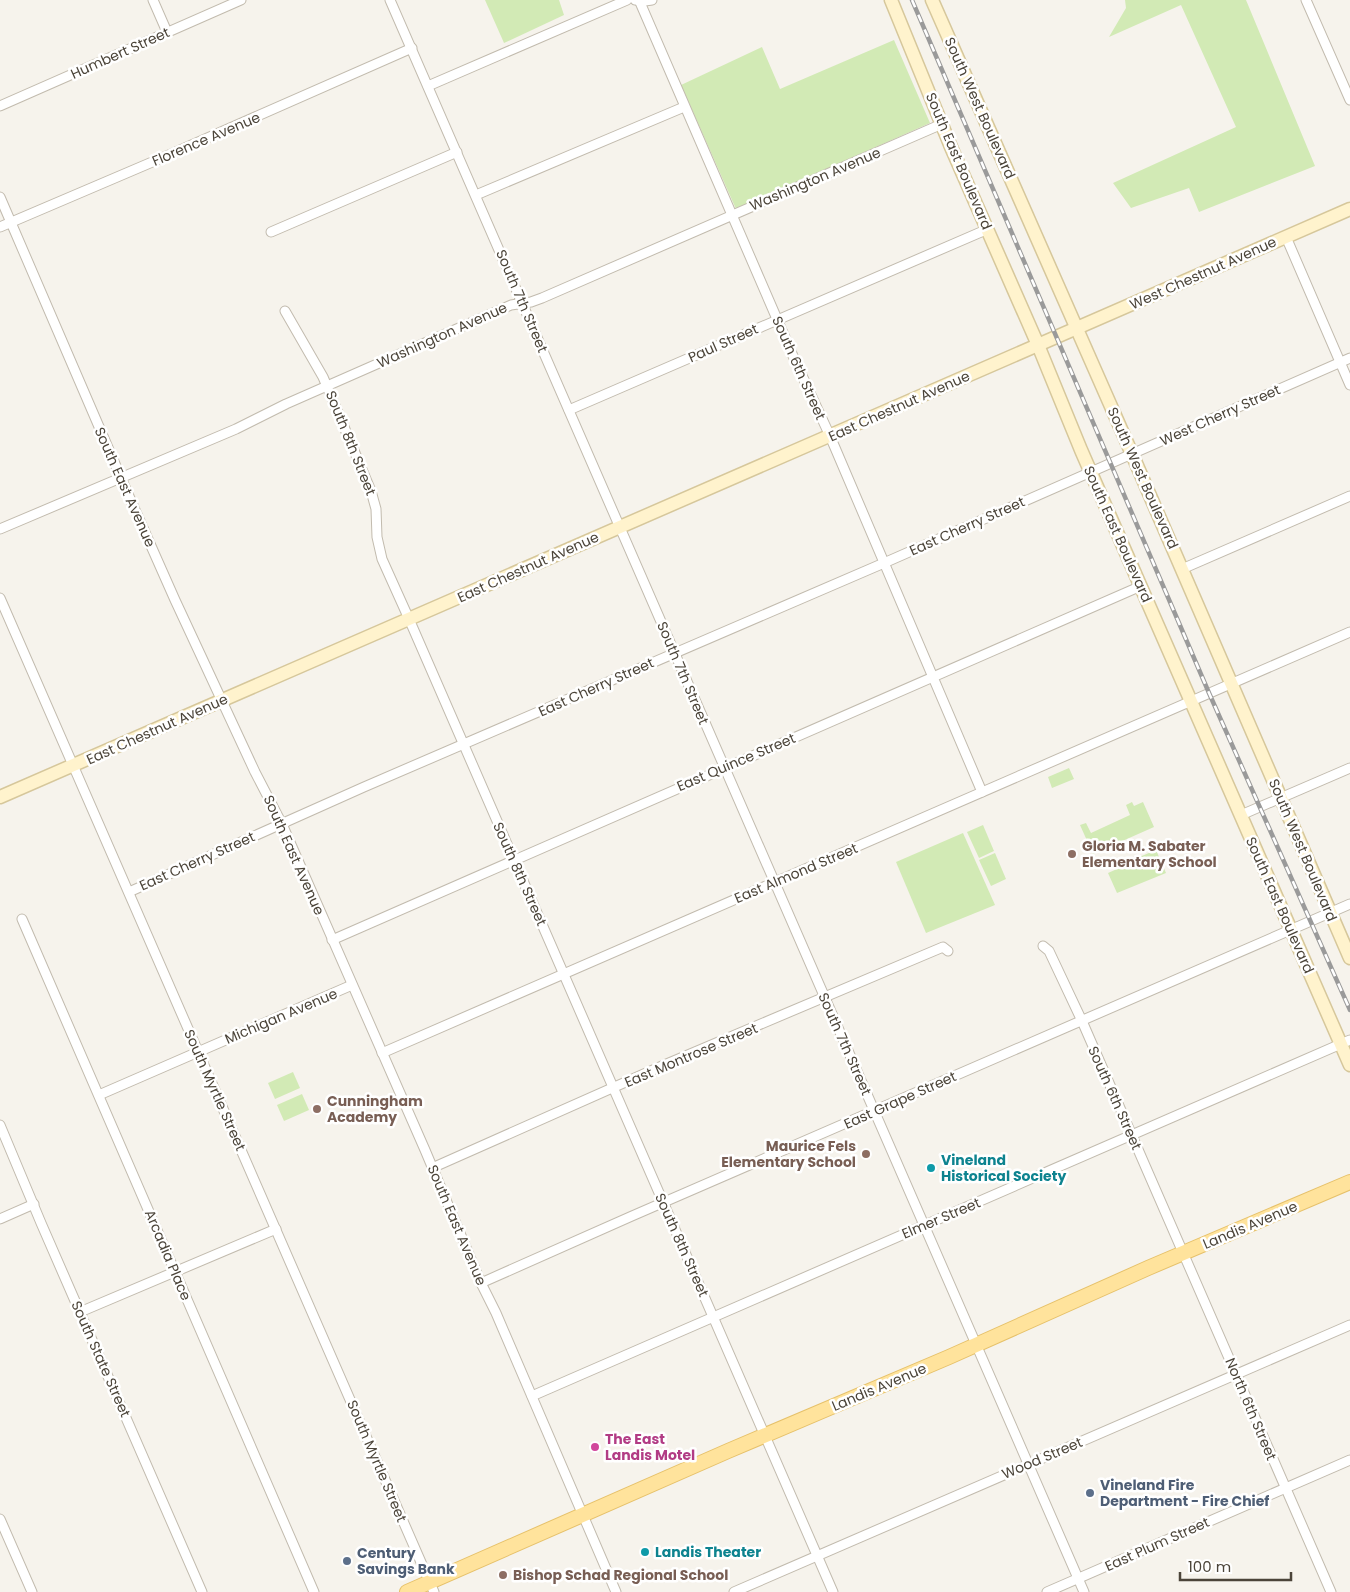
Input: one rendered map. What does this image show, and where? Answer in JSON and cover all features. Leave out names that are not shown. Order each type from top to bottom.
[{"type":"main road","name":"South East Boulevard","points":[[891,0],[1091,473],[1291,930],[1345,1042],[1350,1065]]},
{"type":"main road","name":"South West Boulevard","points":[[932,0],[1182,568],[1350,958]]},
{"type":"main road","name":"West Chestnut Avenue","points":[[1056,337],[1350,209]]},
{"type":"main road","name":"East Chestnut Avenue","points":[[0,797],[1056,337]]},
{"type":"main road","name":"Landis Avenue","points":[[407,1592],[432,1587],[583,1516],[764,1436],[976,1346],[1184,1253],[1350,1182]]},
{"type":"street","points":[[153,0],[167,32]]},
{"type":"street","name":"Humbert Street","points":[[0,106],[241,0]]},
{"type":"street","name":"South 7th Street","points":[[390,0],[1084,1592]]},
{"type":"street","points":[[428,86],[627,0]]},
{"type":"street","points":[[635,0],[652,0]]},
{"type":"street","name":"South 6th Street","points":[[639,0],[684,107],[830,436],[982,792]]},
{"type":"street","points":[[1306,0],[1350,100]]},
{"type":"street","name":"Florence Avenue","points":[[0,227],[412,48]]},
{"type":"street","points":[[476,195],[684,107]]},
{"type":"street","name":"Washington Avenue","points":[[0,529],[236,429],[327,386],[510,305],[523,304],[542,298],[942,124]]},
{"type":"street","points":[[271,232],[457,152]]},
{"type":"street","name":"South East Avenue","points":[[0,197],[175,600],[255,772],[282,824],[616,1592]]},
{"type":"street","name":"Paul Street","points":[[569,410],[988,228]]},
{"type":"street","points":[[1286,237],[1350,385]]},
{"type":"street","name":"South 8th Street","points":[[285,311],[308,348],[327,386],[371,491],[376,509],[377,537],[382,559],[833,1592]]},
{"type":"street","name":"West Cherry Street","points":[[1091,473],[1350,358]]},
{"type":"street","name":"East Cherry Street","points":[[128,892],[1091,473]]},
{"type":"street","points":[[1182,568],[1350,496]]},
{"type":"street","name":"East Quince Street","points":[[332,940],[1141,586]]},
{"type":"street","name":"South Myrtle Street","points":[[0,598],[432,1587]]},
{"type":"street","name":"East Almond Street","points":[[382,1053],[1350,632]]},
{"type":"street","points":[[1241,815],[1350,768]]},
{"type":"street","name":"East Grape Street","points":[[481,1283],[1350,904]]},
{"type":"street","name":"Arcadia Place","points":[[22,919],[314,1592]]},
{"type":"street","name":"South 6th Street","points":[[1043,946],[1049,951],[1082,1021],[1184,1253]]},
{"type":"street","name":"East Montrose Street","points":[[432,1168],[824,997],[943,947],[948,951]]},
{"type":"street","name":"Michigan Avenue","points":[[99,1095],[352,985]]},
{"type":"street","name":"Elmer Street","points":[[532,1396],[1345,1042]]},
{"type":"street","name":"South State Street","points":[[0,1125],[202,1592]]},
{"type":"street","points":[[0,1219],[34,1204]]},
{"type":"street","points":[[80,1312],[276,1229]]},
{"type":"street","name":"North 6th Street","points":[[1184,1253],[1331,1592]]},
{"type":"street","name":"Wood Street","points":[[734,1592],[1350,1325]]},
{"type":"street","name":"East Plum Street","points":[[1046,1592],[1350,1460]]},
{"type":"street","points":[[0,1520],[32,1592]]},
{"type":"green space","points":[[485,0],[559,0],[564,15],[504,43]]},
{"type":"green space","points":[[1125,0],[1246,0],[1315,166],[1199,212],[1189,188],[1131,208],[1113,183],[1236,127],[1181,5],[1109,37],[1126,8]]},
{"type":"green space","points":[[894,40],[930,123],[736,209],[681,85],[762,47],[780,89]]},
{"type":"green space","points":[[1069,768],[1074,779],[1052,788],[1048,777]]},
{"type":"green space","points":[[1132,802],[1134,806],[1143,802],[1154,827],[1093,854],[1080,825],[1086,823],[1091,833],[1130,815],[1126,805]]},
{"type":"green space","points":[[983,825],[994,851],[979,858],[967,832]]},
{"type":"green space","points":[[963,833],[995,905],[926,933],[896,862]]},
{"type":"green space","points":[[1156,850],[1166,873],[1117,893],[1108,873],[1126,865],[1125,863]]},
{"type":"green space","points":[[995,853],[1006,879],[991,886],[979,860]]},
{"type":"green space","points":[[293,1072],[300,1088],[275,1099],[268,1083]]},
{"type":"green space","points":[[302,1094],[309,1110],[284,1121],[277,1105]]},
{"type":"railway","points":[[912,0],[1209,693],[1350,1010]]},
{"type":"place","name":"Gloria M. Sabater Elementary School","points":[[1072,854]]},
{"type":"place","name":"Cunningham Academy","points":[[317,1109]]},
{"type":"place","name":"Maurice Fels Elementary School","points":[[866,1154]]},
{"type":"place","name":"Vineland Historical Society","points":[[931,1168]]},
{"type":"place","name":"The East Landis Motel","points":[[595,1447]]},
{"type":"place","name":"Vineland Fire Department - Fire Chief","points":[[1090,1493]]},
{"type":"place","name":"Landis Theater","points":[[645,1552]]},
{"type":"place","name":"Century Savings Bank","points":[[347,1561]]},
{"type":"place","name":"Bishop Schad Regional School","points":[[503,1575]]}]
